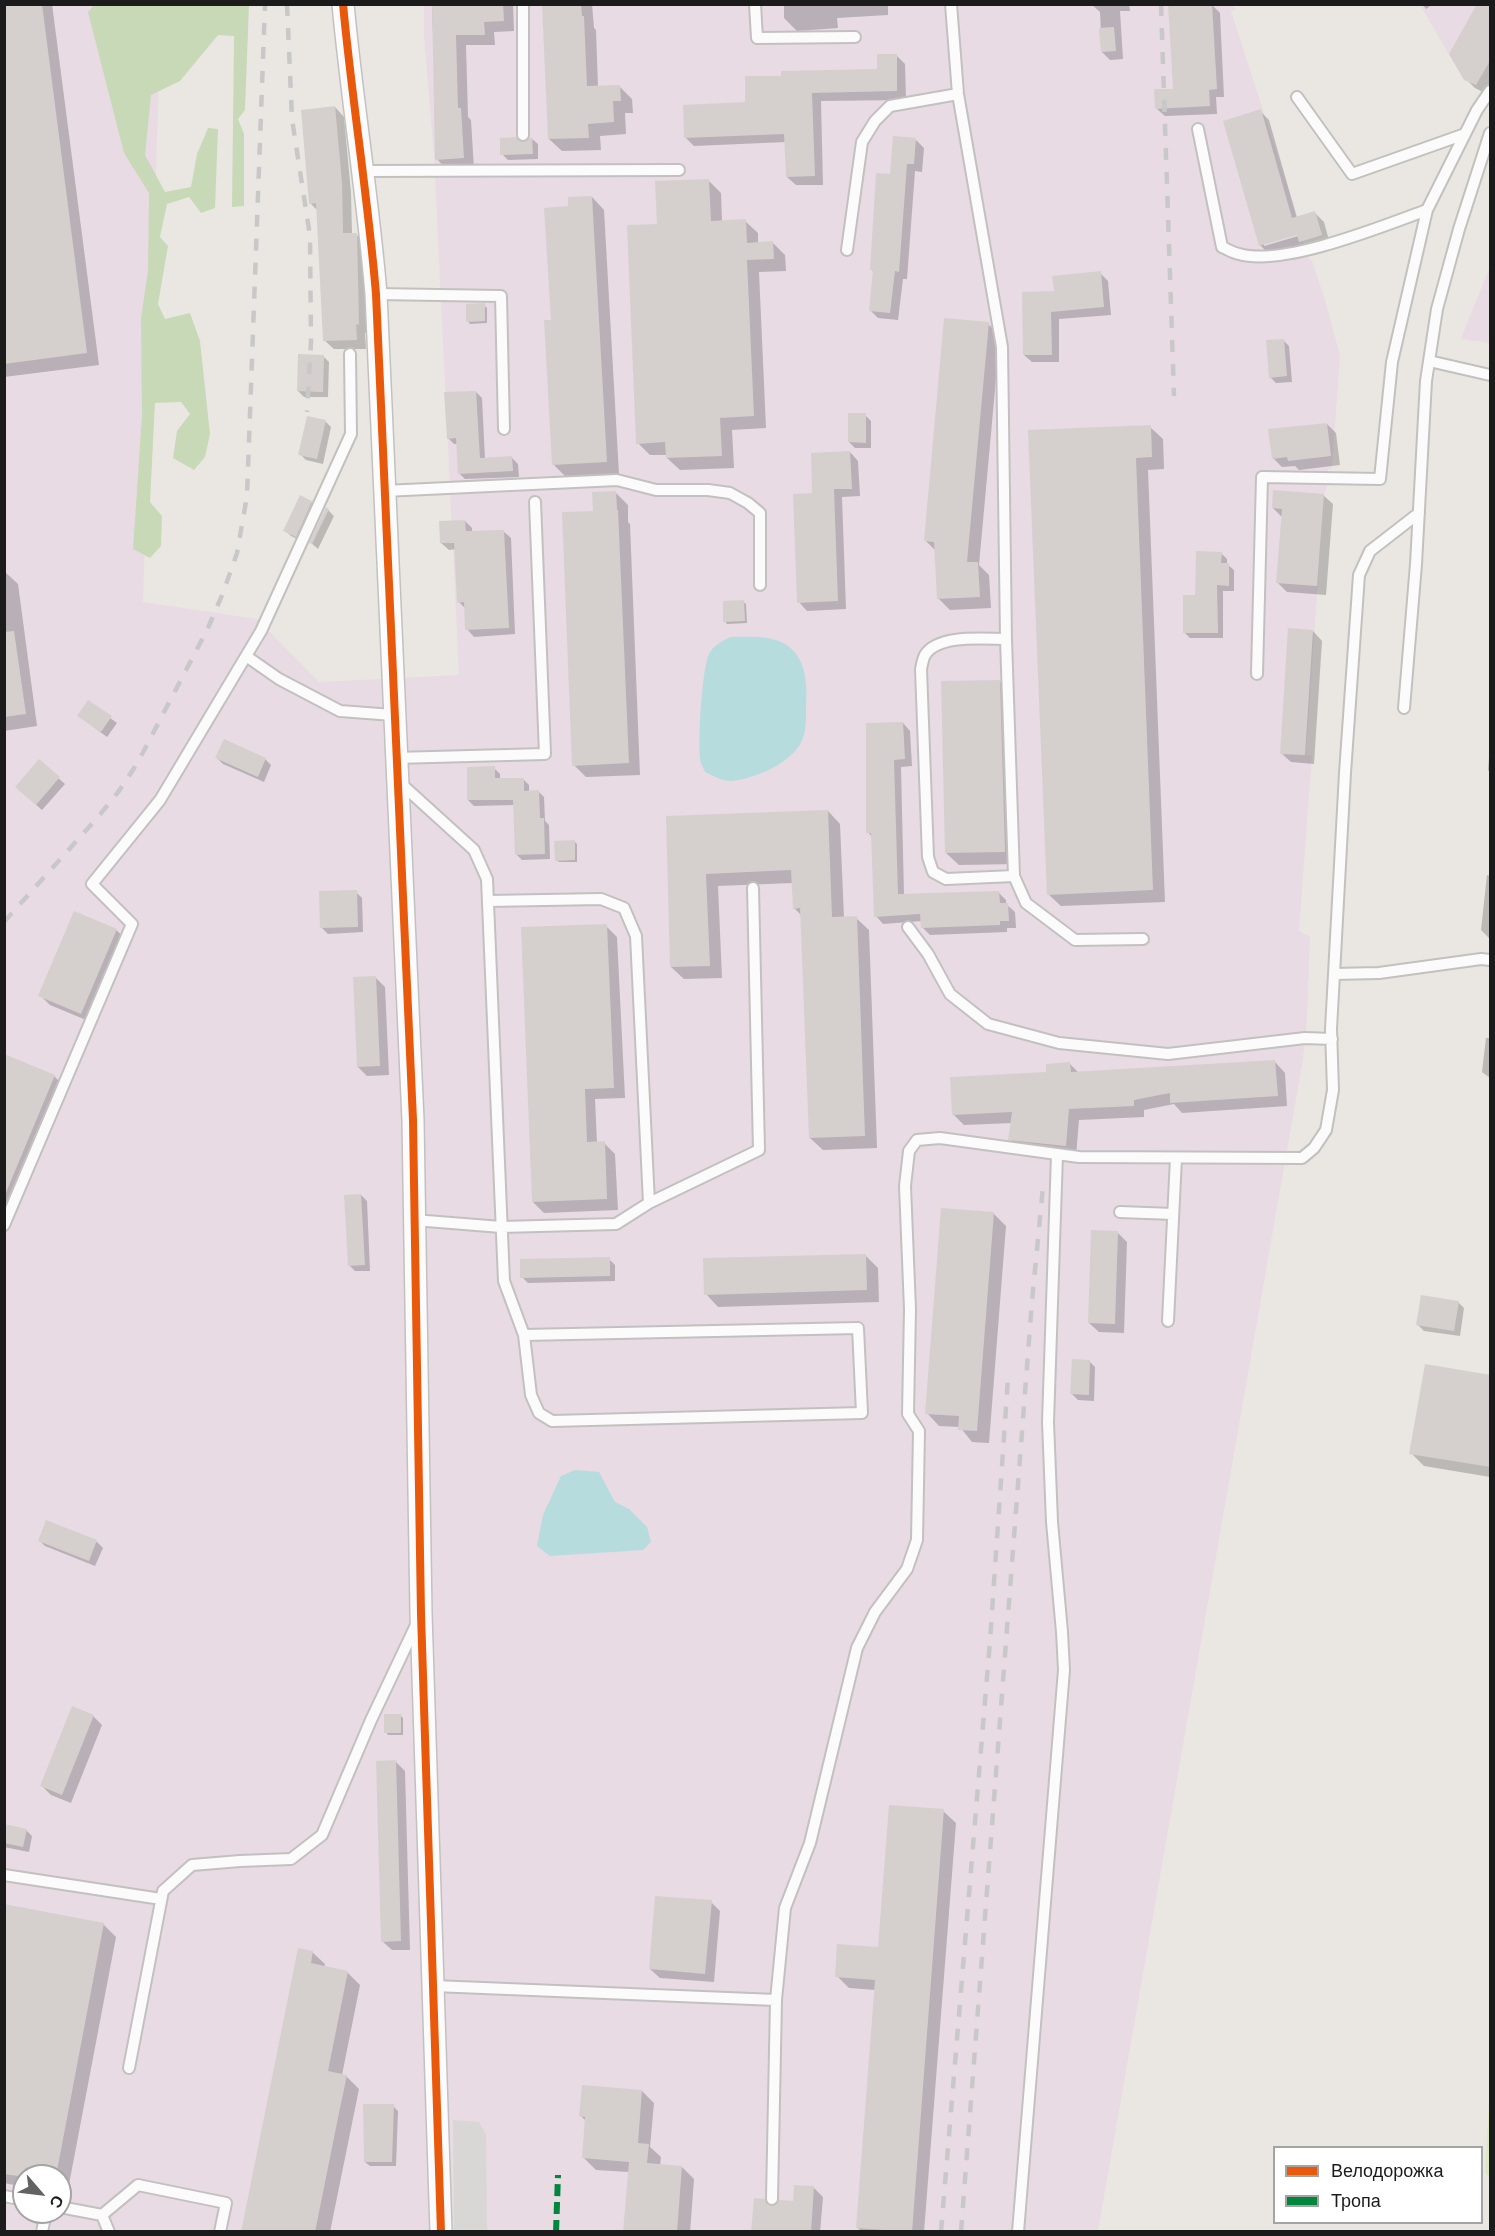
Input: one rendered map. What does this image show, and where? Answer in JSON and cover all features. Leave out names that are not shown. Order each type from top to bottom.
[{"type":"street","points":[[343,4],[364,171],[376,294],[393,715],[413,1120],[421,1614],[441,2232]]},
{"type":"lane","points":[[523,4],[523,135]]},
{"type":"lane","points":[[755,4],[757,38],[855,37]]},
{"type":"lane","points":[[951,4],[958,94],[1002,347],[1006,639],[1014,876],[1026,903],[1075,940],[1143,939]]},
{"type":"lane","points":[[1257,674],[1262,477],[1380,479],[1392,362],[1427,210],[1477,110],[1491,91]]},
{"type":"lane","points":[[847,249],[862,142],[875,121],[890,106],[958,94]]},
{"type":"lane","points":[[1297,97],[1352,174],[1465,134]]},
{"type":"lane","points":[[1198,129],[1222,247],[1240,255],[1272,256],[1306,250],[1349,239],[1427,210]]},
{"type":"lane","points":[[1404,708],[1429,361],[1437,309],[1459,229],[1491,133]]},
{"type":"lane","points":[[364,171],[679,170]]},
{"type":"lane","points":[[376,294],[501,296],[504,429]]},
{"type":"lane","points":[[4,1225],[132,924],[92,884],[159,800],[261,631],[351,434],[350,354]]},
{"type":"lane","points":[[1429,361],[1491,375]]},
{"type":"lane","points":[[384,491],[617,480],[656,490],[708,490],[730,493],[760,513],[760,585]]},
{"type":"lane","points":[[396,768],[545,754],[536,502]]},
{"type":"lane","points":[[772,2199],[776,2000],[785,1908],[810,1843],[857,1648],[875,1612],[908,1569],[917,1540],[919,1431],[908,1414],[910,1309],[905,1186],[909,1151],[917,1140],[940,1138],[1079,1157],[1302,1158],[1314,1148],[1326,1130],[1333,1090],[1334,974],[1359,575],[1370,551],[1419,513]]},
{"type":"lane","points":[[1006,639],[956,640],[937,645],[924,656],[921,669],[927,857],[933,872],[946,879],[1014,876]]},
{"type":"lane","points":[[246,656],[279,679],[340,711],[393,715]]},
{"type":"lane","points":[[396,768],[474,850],[487,879],[504,1281],[524,1335],[531,1395],[539,1413],[552,1421],[862,1413],[858,1328],[524,1335]]},
{"type":"lane","points":[[414,1220],[501,1227],[616,1224],[649,1203],[759,1150],[753,888]]},
{"type":"lane","points":[[488,901],[601,899],[624,908],[636,936],[649,1203]]},
{"type":"lane","points":[[908,927],[928,954],[950,994],[988,1024],[1059,1043],[1168,1054],[1305,1038],[1332,1039]]},
{"type":"lane","points":[[1334,974],[1379,973],[1481,959],[1491,960]]},
{"type":"lane","points":[[1018,2232],[1064,1670],[1052,1522],[1048,1422],[1057,1155]]},
{"type":"lane","points":[[1168,1321],[1176,1158]]},
{"type":"lane","points":[[1120,1212],[1173,1214]]},
{"type":"lane","points":[[129,2068],[163,1890],[192,1865],[291,1859],[322,1835],[371,1720],[421,1614]]},
{"type":"lane","points":[[4,1875],[161,1899]]},
{"type":"lane","points":[[434,1986],[776,2000]]},
{"type":"lane","points":[[102,2215],[138,2185],[226,2203],[220,2232]]},
{"type":"lane","points":[[72,2209],[102,2215]]},
{"type":"lane","points":[[102,2215],[109,2232]]},
{"type":"shaded area","points":[[5,5],[161,5],[143,602],[257,619],[319,682],[459,675],[434,156],[424,36],[424,5],[1234,5],[1235,10],[1231,11],[1295,209],[1308,257],[1312,261],[1325,300],[1340,355],[1332,469],[1328,469],[1327,487],[1324,494],[1306,755],[1312,755],[1299,931],[1310,937],[1307,1019],[1303,1059],[1098,2231],[5,2232]]},
{"type":"shaded area","points":[[1420,5],[1490,5],[1490,59],[1476,85],[1464,80]]},
{"type":"shaded area","points":[[1490,267],[1490,343],[1461,339],[1461,338]]},
{"type":"shaded area","points":[[453,2120],[479,2122],[486,2135],[487,2231],[454,2231]]},
{"type":"green space","points":[[95,4],[249,5],[245,110],[238,119],[244,134],[244,206],[232,207],[234,36],[218,35],[180,81],[151,95],[145,155],[165,192],[191,187],[197,154],[208,128],[218,129],[215,208],[201,213],[189,197],[167,204],[160,237],[168,246],[158,304],[165,319],[190,313],[200,341],[210,434],[205,457],[194,470],[173,458],[177,431],[190,414],[181,402],[155,403],[150,502],[162,516],[161,546],[150,558],[133,549],[142,416],[141,318],[148,271],[149,193],[124,153],[88,12]]},
{"type":"green space","points":[[1490,2086],[1490,2179],[1485,2172]]},
{"type":"water","points":[[731,637],[766,638],[779,641],[793,650],[802,665],[804,674],[806,719],[799,746],[786,759],[769,770],[731,781],[705,772],[701,763],[700,742],[702,691],[706,662],[713,648]]},
{"type":"water","points":[[575,1470],[599,1472],[615,1502],[629,1509],[647,1527],[651,1542],[643,1550],[550,1556],[537,1546],[543,1515],[561,1476]]},
{"type":"building","points":[[4,4],[42,4],[87,353],[4,364]]},
{"type":"building","points":[[432,4],[503,4],[504,21],[484,22],[485,35],[456,35],[458,108],[461,108],[464,158],[435,160]]},
{"type":"building","points":[[542,4],[581,4],[582,16],[584,16],[587,86],[620,85],[621,101],[613,101],[614,122],[588,124],[589,138],[548,139]]},
{"type":"building","points":[[1168,4],[1212,4],[1217,89],[1209,90],[1210,106],[1155,109],[1154,89],[1173,89]]},
{"type":"building","points":[[1477,4],[1491,4],[1491,59],[1476,85],[1464,80],[1449,54]]},
{"type":"building","points":[[1114,27],[1116,51],[1101,52],[1099,28]]},
{"type":"building","points":[[877,54],[897,54],[897,91],[812,93],[815,176],[786,177],[784,134],[684,138],[683,105],[745,102],[745,76],[781,76],[781,71],[877,69]]},
{"type":"building","points":[[335,106],[342,183],[343,233],[357,233],[359,325],[356,324],[357,340],[323,341],[316,203],[309,204],[301,110]]},
{"type":"building","points":[[1261,109],[1292,218],[1315,211],[1322,235],[1299,242],[1297,235],[1259,246],[1223,121]]},
{"type":"building","points":[[893,136],[916,138],[914,164],[907,164],[899,272],[895,271],[890,313],[869,311],[873,270],[870,270],[876,173],[890,174]]},
{"type":"building","points":[[516,137],[519,141],[524,142],[532,137],[533,154],[500,155],[500,138]]},
{"type":"building","points":[[709,179],[711,221],[746,219],[747,243],[773,241],[774,259],[747,260],[754,416],[720,418],[722,456],[666,458],[665,442],[636,444],[627,225],[657,224],[655,181]]},
{"type":"building","points":[[592,196],[607,462],[552,465],[544,320],[551,320],[544,208],[568,206],[568,197]]},
{"type":"building","points":[[1101,271],[1104,307],[1051,312],[1052,355],[1023,355],[1022,292],[1054,291],[1052,276]]},
{"type":"building","points":[[485,303],[485,321],[466,322],[466,304]]},
{"type":"building","points":[[944,318],[989,322],[967,562],[978,562],[980,597],[937,599],[934,542],[924,541]]},
{"type":"building","points":[[1284,339],[1287,376],[1269,378],[1266,340]]},
{"type":"building","points":[[298,354],[324,355],[323,392],[297,391]]},
{"type":"building","points":[[476,391],[480,458],[512,456],[513,471],[458,474],[456,438],[447,439],[444,392]]},
{"type":"building","points":[[848,413],[866,413],[866,443],[848,442]]},
{"type":"building","points":[[307,416],[326,420],[317,459],[298,455]]},
{"type":"building","points":[[1327,423],[1331,456],[1288,461],[1287,457],[1272,459],[1268,429]]},
{"type":"building","points":[[1151,425],[1152,457],[1136,458],[1153,890],[1047,895],[1028,430]]},
{"type":"building","points":[[850,451],[852,489],[834,489],[838,601],[797,603],[793,494],[812,493],[811,453]]},
{"type":"building","points":[[1273,490],[1324,494],[1317,586],[1276,583],[1282,509],[1272,508]]},
{"type":"building","points":[[616,491],[629,763],[572,766],[562,512],[593,511],[592,492]]},
{"type":"building","points":[[300,495],[312,501],[296,537],[283,531]]},
{"type":"building","points":[[326,507],[329,509],[312,544],[309,543]]},
{"type":"building","points":[[465,520],[466,531],[504,530],[509,628],[465,630],[464,602],[457,603],[454,543],[440,543],[439,521]]},
{"type":"building","points":[[1196,551],[1222,552],[1221,563],[1229,563],[1229,586],[1217,585],[1218,633],[1183,633],[1183,595],[1195,595]]},
{"type":"building","points":[[744,600],[745,621],[723,622],[723,601]]},
{"type":"building","points":[[1288,628],[1313,630],[1305,755],[1280,754]]},
{"type":"building","points":[[14,631],[26,714],[4,717],[4,632]]},
{"type":"building","points":[[1000,680],[1005,852],[945,853],[941,681]]},
{"type":"building","points":[[88,700],[112,716],[101,732],[77,716]]},
{"type":"building","points":[[903,722],[905,759],[894,760],[898,894],[999,891],[1000,903],[1008,903],[1009,921],[1000,921],[1000,925],[921,928],[920,914],[874,917],[871,833],[866,833],[866,723]]},
{"type":"building","points":[[224,739],[266,758],[258,777],[215,758]]},
{"type":"building","points":[[39,759],[60,777],[36,805],[15,787]]},
{"type":"building","points":[[495,766],[495,778],[524,778],[524,791],[539,790],[540,818],[544,818],[545,854],[515,855],[513,800],[467,800],[467,767]]},
{"type":"building","points":[[828,810],[832,917],[857,916],[865,1136],[809,1138],[800,908],[793,909],[791,870],[706,874],[710,966],[670,967],[666,816]]},
{"type":"building","points":[[575,840],[575,860],[555,861],[554,841]]},
{"type":"building","points":[[357,890],[358,927],[320,928],[319,891]]},
{"type":"building","points":[[74,911],[117,929],[81,1014],[38,996]]},
{"type":"building","points":[[607,924],[614,1088],[585,1089],[587,1142],[605,1141],[607,1199],[532,1202],[521,927]]},
{"type":"building","points":[[376,976],[380,1066],[357,1067],[353,977]]},
{"type":"building","points":[[4,1054],[55,1075],[5,1195],[4,1195]]},
{"type":"building","points":[[1275,1060],[1278,1096],[1170,1103],[1170,1093],[1134,1100],[1134,1106],[1069,1109],[1066,1146],[1008,1140],[1012,1112],[952,1115],[950,1077],[1046,1072],[1046,1064],[1070,1062],[1071,1072]]},
{"type":"building","points":[[361,1194],[365,1265],[348,1266],[344,1195]]},
{"type":"building","points":[[941,1208],[994,1212],[977,1431],[958,1430],[959,1416],[925,1414]]},
{"type":"building","points":[[1091,1230],[1118,1231],[1115,1324],[1088,1323]]},
{"type":"building","points":[[866,1254],[867,1290],[704,1295],[703,1258]]},
{"type":"building","points":[[610,1257],[610,1276],[520,1278],[520,1259]]},
{"type":"building","points":[[1421,1295],[1459,1301],[1454,1331],[1416,1325]]},
{"type":"building","points":[[1072,1359],[1090,1360],[1089,1395],[1070,1394]]},
{"type":"building","points":[[1425,1364],[1491,1375],[1491,1467],[1409,1454]]},
{"type":"building","points":[[46,1520],[97,1540],[89,1561],[38,1541]]},
{"type":"building","points":[[72,1706],[94,1715],[62,1795],[40,1786]]},
{"type":"building","points":[[384,1714],[401,1714],[401,1733],[384,1733]]},
{"type":"building","points":[[396,1760],[401,1941],[381,1942],[376,1761]]},
{"type":"building","points":[[889,1805],[944,1809],[912,2232],[856,2228],[875,1980],[835,1977],[837,1944],[878,1947]]},
{"type":"building","points":[[4,1824],[27,1829],[23,1847],[4,1843]]},
{"type":"building","points":[[655,1896],[712,1900],[705,1974],[649,1969]]},
{"type":"building","points":[[4,1904],[104,1923],[58,2164],[12,2164],[12,2175],[4,2174]]},
{"type":"building","points":[[298,1948],[313,1951],[311,1963],[348,1971],[328,2071],[347,2075],[315,2232],[241,2232]]},
{"type":"building","points":[[582,2085],[642,2090],[638,2143],[649,2144],[647,2163],[682,2166],[677,2232],[623,2232],[629,2162],[582,2158],[585,2117],[579,2116]]},
{"type":"building","points":[[363,2104],[394,2104],[392,2162],[364,2162]]},
{"type":"building","points":[[794,2185],[814,2186],[811,2232],[751,2232],[754,2198],[765,2199],[766,2203],[771,2206],[776,2205],[779,2200],[793,2201]]},
{"type":"railway","points":[[4,922],[98,817],[138,762],[208,628],[237,553],[247,496],[265,4]]},
{"type":"railway","points":[[287,4],[292,119],[310,236],[311,342],[307,412]]},
{"type":"railway","points":[[1161,4],[1174,396]]},
{"type":"railway","points":[[961,2232],[1032,1301],[1043,1187]]},
{"type":"railway","points":[[941,2232],[990,1641],[1008,1378]]},
{"type":"marked path","points":[[556,2232],[558,2175]]},
{"type":"cycle path","points":[[343,4],[376,294],[413,1120],[421,1614],[441,2232]]}]
